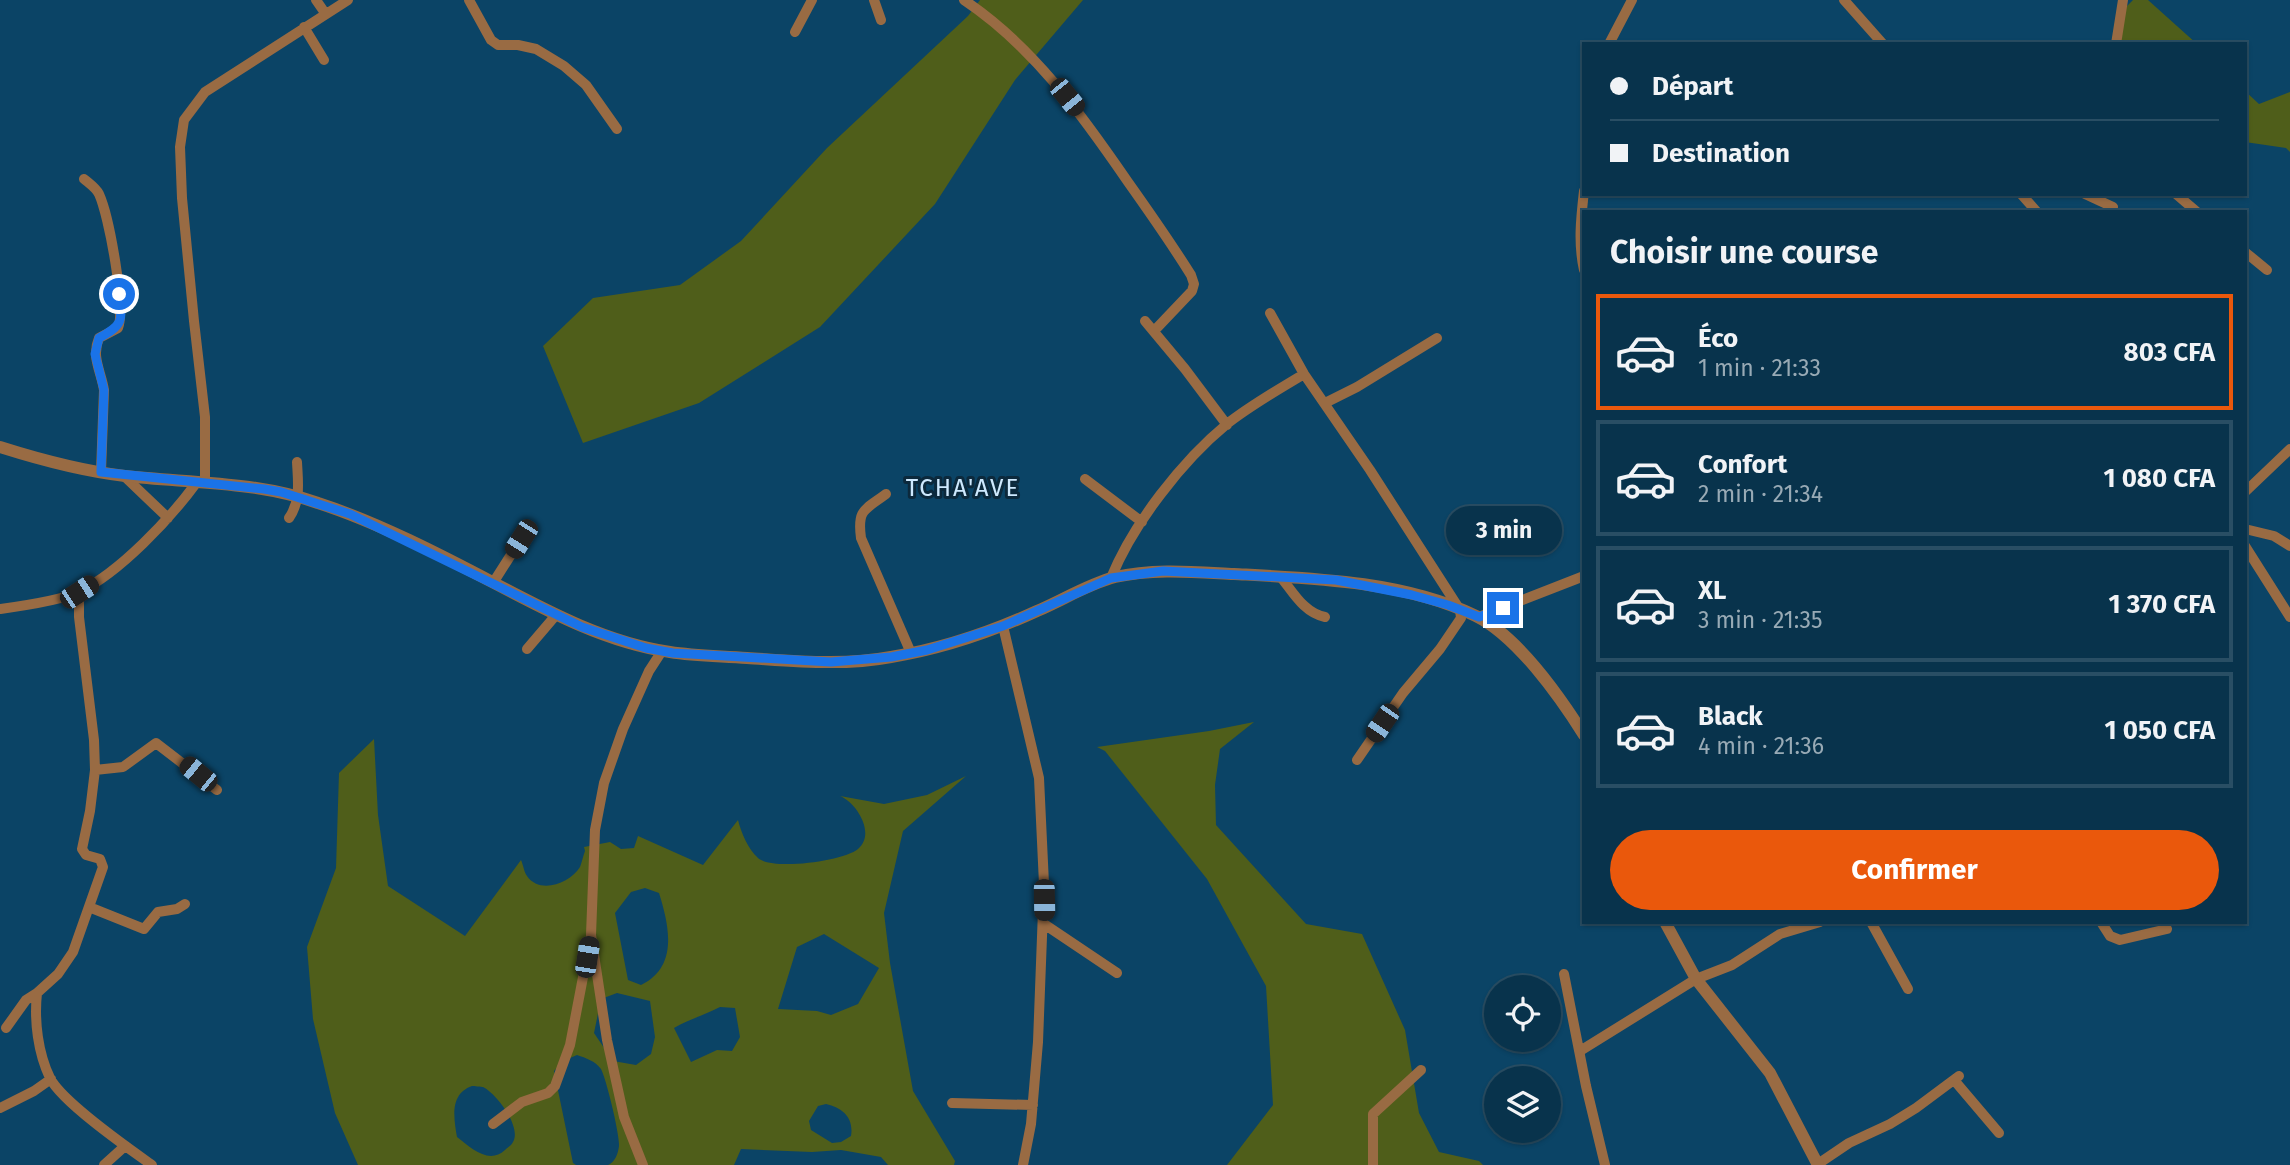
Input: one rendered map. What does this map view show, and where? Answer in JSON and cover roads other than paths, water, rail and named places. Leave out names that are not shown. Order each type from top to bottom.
[{"type":"street","points":[[316,0],[325,13]]},
{"type":"street","points":[[0,609],[79,592],[126,558],[201,482],[205,417],[183,198],[180,147],[184,120],[205,92],[348,0]]},
{"type":"street","points":[[469,0],[491,40],[498,45],[536,49],[564,66],[586,85],[617,128]]},
{"type":"street","points":[[795,32],[811,0]]},
{"type":"street","points":[[874,0],[881,20]]},
{"type":"street","points":[[964,0],[1025,51],[1094,131],[1191,275],[1194,284],[1192,291],[1154,331]]},
{"type":"street","points":[[1610,42],[1632,0]]},
{"type":"street","points":[[1844,0],[1881,42]]},
{"type":"street","points":[[2116,42],[2123,0]]},
{"type":"street","points":[[304,27],[324,60]]},
{"type":"street","points":[[84,179],[99,194],[110,234],[121,311],[118,328],[99,338],[95,354],[104,390],[101,472]]},
{"type":"street","points":[[2023,196],[2035,210]]},
{"type":"street","points":[[2088,196],[2113,210]]},
{"type":"street","points":[[2178,196],[2195,210]]},
{"type":"street","points":[[1582,211],[1582,262]]},
{"type":"street","points":[[2247,254],[2267,270]]},
{"type":"street","points":[[1270,313],[1304,374],[1460,610],[1461,618],[1458,624],[1403,693],[1357,760]]},
{"type":"street","points":[[1145,321],[1227,425]]},
{"type":"street","points":[[1325,403],[1357,387],[1437,338]]},
{"type":"street","points":[[1111,578],[1119,558],[1163,491],[1227,425],[1304,374]]},
{"type":"street","points":[[0,447],[79,469],[298,496],[350,514],[556,615],[618,639],[662,651],[831,662],[864,661],[911,653],[1003,626],[1111,578],[1163,571],[1336,580],[1379,587],[1448,605],[1479,617],[1509,640],[1535,668],[1582,733]]},
{"type":"street","points":[[2247,490],[2290,449]]},
{"type":"street","points":[[289,518],[298,496],[297,462]]},
{"type":"street","points":[[124,476],[168,518]]},
{"type":"street","points":[[1085,479],[1142,522]]},
{"type":"street","points":[[886,494],[863,512],[859,521],[860,529],[911,653]]},
{"type":"street","points":[[2247,529],[2274,536],[2290,547]]},
{"type":"street","points":[[493,583],[521,539]]},
{"type":"street","points":[[2247,548],[2290,617]]},
{"type":"street","points":[[1280,576],[1306,609],[1325,617]]},
{"type":"street","points":[[1479,617],[1582,577]]},
{"type":"street","points":[[6,1028],[26,1000],[37,993],[66,964],[73,952],[103,867],[100,859],[86,855],[82,849],[95,770],[94,740],[79,617],[79,592]]},
{"type":"street","points":[[527,649],[556,615]]},
{"type":"street","points":[[1003,626],[1039,778],[1044,884],[1038,1042],[1023,1165]]},
{"type":"street","points":[[494,1124],[522,1102],[548,1094],[555,1086],[570,1045],[591,935],[595,830],[604,783],[623,729],[649,671],[662,651]]},
{"type":"street","points":[[95,770],[122,767],[156,743],[217,790]]},
{"type":"street","points":[[89,906],[144,929],[158,912],[177,909],[185,904]]},
{"type":"street","points":[[1044,924],[1117,972]]},
{"type":"street","points":[[1666,924],[1696,979],[1770,1073],[1818,1164],[1849,1143],[1916,1108],[1957,1078],[1999,1133]]},
{"type":"street","points":[[1580,1051],[1696,979],[1732,965],[1780,934],[1814,924]]},
{"type":"street","points":[[1872,924],[1908,989]]},
{"type":"street","points":[[2102,924],[2110,936],[2120,940],[2167,929]]},
{"type":"street","points":[[591,935],[607,1040],[624,1117],[643,1165]]},
{"type":"street","points":[[1564,974],[1605,1165]]},
{"type":"street","points":[[37,993],[36,1020],[42,1054],[51,1079],[59,1091],[152,1165]]},
{"type":"street","points":[[1373,1165],[1373,1114],[1421,1070]]},
{"type":"street","points":[[0,1108],[51,1079]]},
{"type":"street","points":[[952,1103],[1032,1105]]},
{"type":"street","points":[[104,1165],[125,1146]]},
{"type":"district","name":"TCHA'AVE","points":[[963,488]]}]
